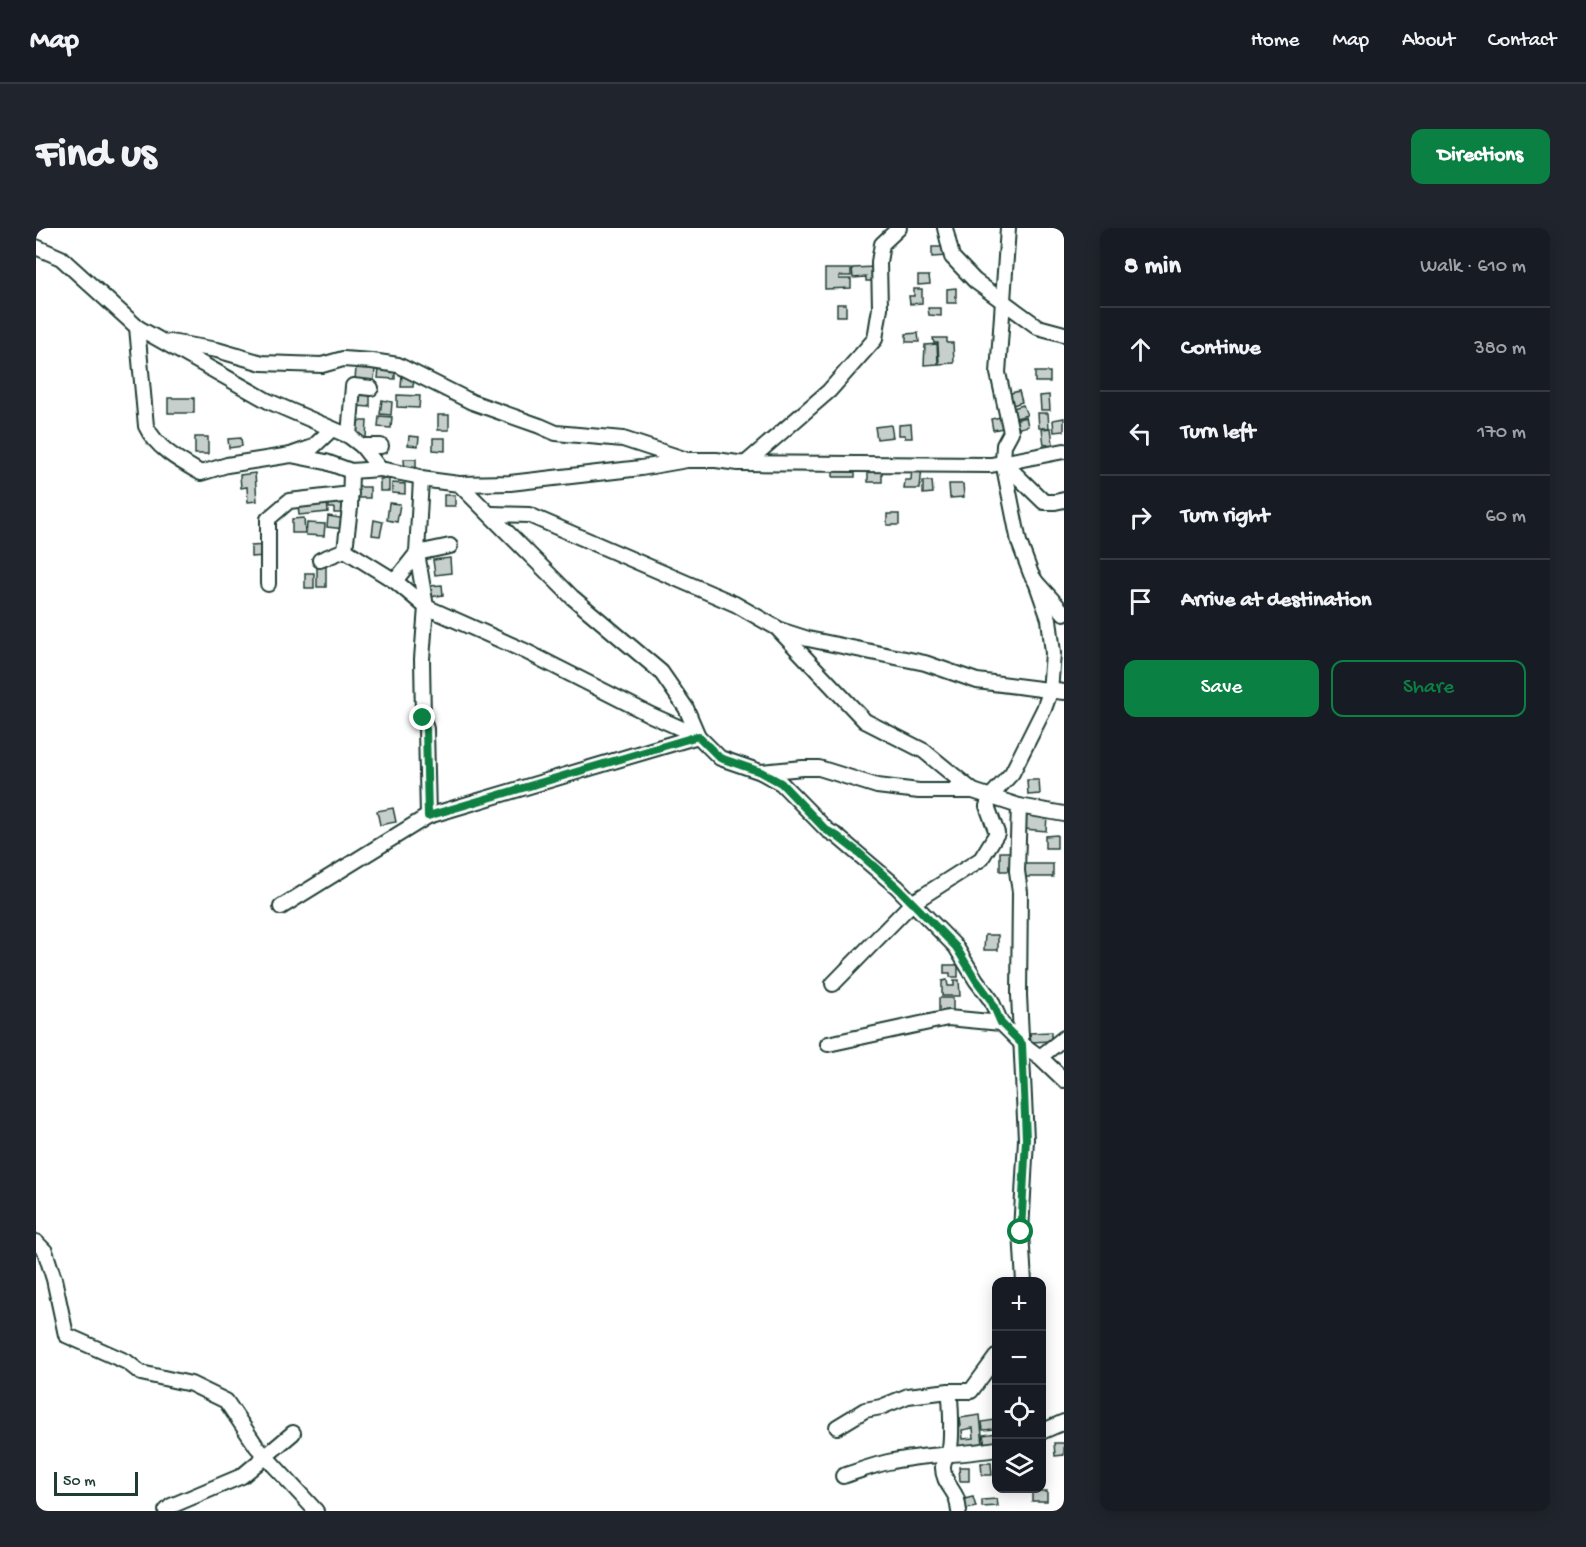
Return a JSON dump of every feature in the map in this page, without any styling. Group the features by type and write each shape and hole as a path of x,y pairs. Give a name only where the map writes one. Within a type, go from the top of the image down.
{"street":[{"path":"746,463 829,391 874,339 880,308 879,262 882,244 899,228"},
{"path":"945,228 952,257 975,281 1002,303 1038,327 1064,334"},
{"path":"833,984 912,903 981,859 997,833 987,806 991,796 1012,773 1044,709 1057,692 1049,619 1019,542 1003,462 1005,445 1011,432 998,373 1008,228"},
{"path":"36,247 61,258 137,327 268,401 349,436 363,446 380,469"},
{"path":"137,327 146,426 152,438 179,460 201,473 227,465 291,455 313,447 332,429"},
{"path":"159,340 217,350 262,363 322,365 343,359 372,360 398,365 472,402 556,434 623,439 687,460"},
{"path":"349,436 353,386 371,388"},
{"path":"363,446 381,446"},
{"path":"291,455 326,462 351,471 380,469 421,479 459,484 510,483 687,460 746,463 991,465 1064,451"},
{"path":"1003,462 1044,502 1064,500"},
{"path":"345,550 351,471"},
{"path":"421,479 417,553 426,607 422,659 428,816"},
{"path":"459,484 492,514 515,541 572,597 661,672 686,708 698,736"},
{"path":"268,584 268,519 289,501 351,494"},
{"path":"492,514 529,514 735,604 777,628 808,639 925,663 977,681 1057,692"},
{"path":"395,581 417,553 450,546"},
{"path":"320,560 345,550"},
{"path":"345,550 395,581 426,607 525,651 651,715 698,736 720,758 761,772 781,783 826,830 859,853 956,947 991,1000 1001,1023 1064,1080"},
{"path":"1036,582 1064,613"},
{"path":"777,628 865,721 924,751 973,791"},
{"path":"281,906 428,816 698,736"},
{"path":"761,772 819,768 877,786 899,789 973,791 1019,806 1064,814"},
{"path":"1019,806 1017,871 1020,892 1019,995 1026,1139 1021,1232 1024,1277"},
{"path":"828,1044 948,1018 1001,1023"},
{"path":"1040,1057 1064,1038"},
{"path":"36,1242 45,1251 54,1279 66,1335 127,1362 141,1373 191,1384 226,1401 257,1447 316,1511"},
{"path":"837,1427 865,1410 881,1407 908,1396 971,1391 992,1362"},
{"path":"949,1391 951,1445 944,1459 943,1469 949,1487 957,1498 959,1511"},
{"path":"1046,1430 1064,1422"},
{"path":"166,1511 171,1506 242,1476 293,1433"},
{"path":"843,1476 892,1461 992,1450"}],"building":[{"path":"932,247 946,247 947,256 932,257"},
{"path":"875,267 876,281 866,281 866,277 853,278 852,268"},
{"path":"825,269 851,269 851,276 839,276 839,279 851,279 851,288 825,289"},
{"path":"918,276 929,276 930,284 918,285"},
{"path":"956,288 956,303 947,303 947,289"},
{"path":"914,289 922,289 922,303 910,304 909,296 914,296"},
{"path":"837,304 846,304 846,316 837,316"},
{"path":"928,308 941,308 941,316 929,315"},
{"path":"918,333 919,342 906,342 906,334"},
{"path":"933,338 947,338 947,343 953,343 954,363 939,364 938,343 934,343"},
{"path":"937,344 938,364 924,365 925,345"},
{"path":"356,368 375,369 374,382 355,380"},
{"path":"379,369 395,371 395,379 378,378"},
{"path":"1035,372 1050,372 1050,382 1035,382"},
{"path":"402,375 414,376 413,387 401,387"},
{"path":"1019,391 1022,402 1010,406 1007,394"},
{"path":"357,393 370,393 370,407 356,406"},
{"path":"397,395 420,396 419,408 397,407"},
{"path":"1049,395 1050,410 1041,410 1040,396"},
{"path":"168,398 194,398 194,413 168,413"},
{"path":"382,400 392,402 391,415 380,414"},
{"path":"1023,405 1027,415 1013,419 1010,409"},
{"path":"1038,413 1048,413 1049,428 1039,428"},
{"path":"438,415 449,415 449,430 438,430"},
{"path":"379,416 392,417 391,428 378,427"},
{"path":"1001,417 1003,428 993,430 991,419"},
{"path":"1026,417 1028,426 1016,429 1014,420"},
{"path":"1064,418 1064,431 1054,432 1053,420"},
{"path":"356,421 367,421 366,438 355,437"},
{"path":"911,424 912,438 899,435 899,425"},
{"path":"891,425 893,437 877,439 875,427"},
{"path":"1051,428 1053,444 1044,445 1042,429"},
{"path":"409,436 419,437 418,446 408,445"},
{"path":"195,437 208,437 208,454 195,454"},
{"path":"241,438 242,446 229,448 228,439"},
{"path":"433,438 445,438 445,451 433,450"},
{"path":"404,459 416,459 416,471 405,471"},
{"path":"912,466 922,466 920,489 904,489 905,480 911,480"},
{"path":"833,467 855,467 855,477 833,477"},
{"path":"868,467 882,467 882,482 868,482"},
{"path":"255,473 257,501 248,502 247,487 241,488 240,475"},
{"path":"380,479 389,479 389,491 380,491"},
{"path":"923,481 932,481 933,493 923,494"},
{"path":"392,483 405,484 405,494 392,493"},
{"path":"949,484 963,484 964,497 950,498"},
{"path":"354,487 370,487 370,498 354,498"},
{"path":"444,495 455,495 455,506 444,506"},
{"path":"329,500 349,500 349,513 334,513 334,508 329,508"},
{"path":"327,501 328,512 299,515 298,504"},
{"path":"389,503 400,504 397,522 387,520"},
{"path":"887,514 899,514 899,525 887,525"},
{"path":"328,516 346,519 345,529 327,527"},
{"path":"304,518 305,533 292,533 292,519"},
{"path":"374,520 383,522 380,536 372,535"},
{"path":"307,523 325,524 324,536 306,535"},
{"path":"266,545 266,556 251,557 251,546"},
{"path":"450,558 451,573 435,575 433,560"},
{"path":"317,566 326,566 326,587 317,587"},
{"path":"305,573 314,573 314,588 305,588"},
{"path":"442,585 443,595 430,597 429,586"},
{"path":"1027,780 1039,780 1040,794 1028,795"},
{"path":"393,808 396,822 380,825 377,811"},
{"path":"1023,811 1047,815 1046,831 1025,829 1025,825 1022,826"},
{"path":"1057,835 1057,848 1045,848 1045,836"},
{"path":"1000,852 1010,852 1010,859 1014,859 1014,871 1000,871"},
{"path":"1021,864 1053,864 1053,877 1021,877"},
{"path":"985,935 998,935 998,950 984,950"},
{"path":"944,965 958,965 958,977 950,977 950,973 944,973"},
{"path":"947,980 948,986 954,986 954,980 959,980 960,996 942,996 942,981"},
{"path":"939,998 953,998 953,1012 939,1012"},
{"path":"1051,1032 1051,1041 1031,1042 1030,1033"},
{"path":"980,1415 983,1445 957,1448 955,1427 961,1426 960,1418","holes":["973,1428 974,1438 963,1439 962,1430"]},
{"path":"992,1420 992,1429 983,1430 982,1422"},
{"path":"992,1434 992,1444 985,1445 983,1435"},
{"path":"1054,1443 1064,1443 1064,1455 1055,1456"},
{"path":"981,1463 991,1463 992,1475 982,1475"},
{"path":"959,1467 969,1467 969,1481 960,1481"},
{"path":"1047,1491 1047,1501 1032,1501 1032,1493 1046,1493"},
{"path":"973,1497 976,1507 962,1510 960,1500"},
{"path":"997,1499 998,1506 982,1507 982,1500"}],"route":[{"path":"423,718 426,729 428,816 698,736 720,758 761,772 781,783 826,830 859,853 897,887 956,947 991,1000 1001,1023 1022,1044 1026,1139 1021,1232"}]}
